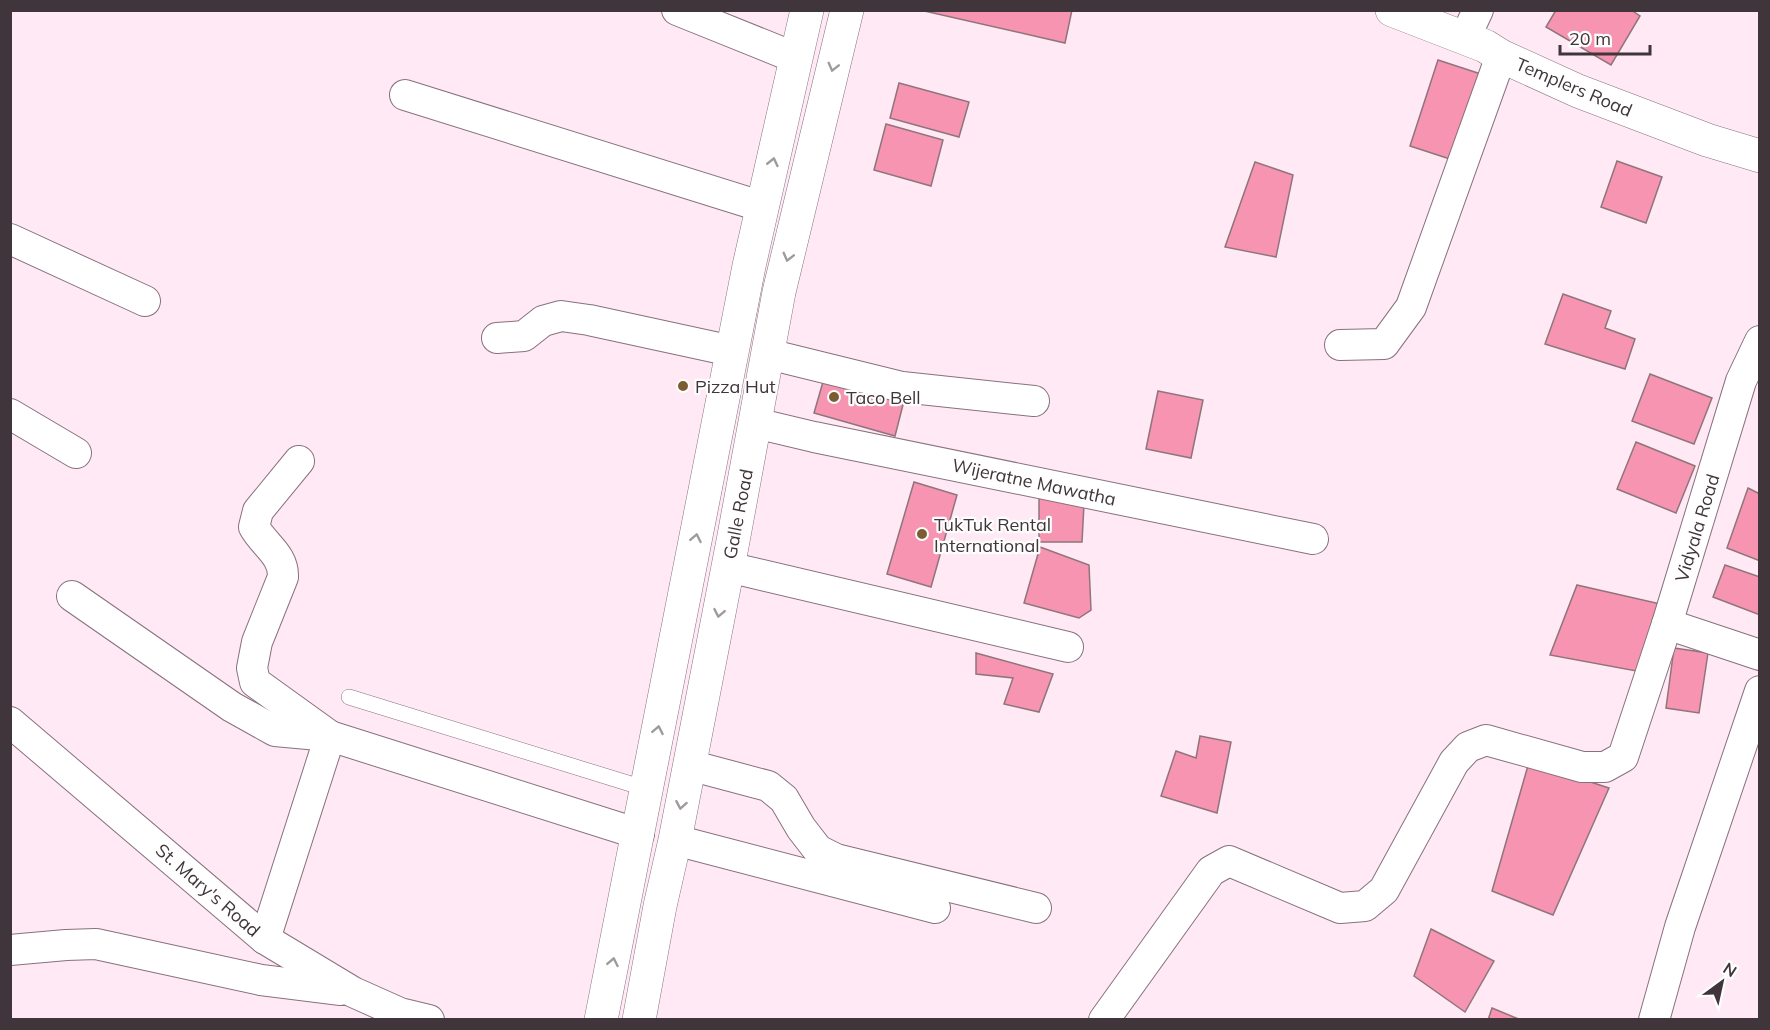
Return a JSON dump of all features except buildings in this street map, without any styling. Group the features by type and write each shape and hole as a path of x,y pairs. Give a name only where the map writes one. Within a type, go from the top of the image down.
{"main road":[{"name":"Galle Road","path":"602,1020 732,351 807,10"},
{"name":"Galle Road","path":"639,1020 728,567 779,292 847,10"},
{"name":"Templers Road","path":"1392,10 1471,24 1485,46 1501,56 1589,95 1707,140 1760,156"}],"street":[{"path":"677,10 796,58"},
{"path":"1340,345 1384,344 1410,307 1501,56"},
{"path":"405,94 763,207"},
{"path":"10,239 145,302"},
{"path":"497,338 524,336 543,321 561,316 732,351"},
{"name":"Vidyala Road","path":"1104,1020 1211,871 1229,861 1340,908 1365,906 1384,890 1454,762 1468,747 1486,740 1582,767 1605,767 1623,757 1667,624 1741,381 1760,340"},
{"path":"768,354 902,387 1035,401"},
{"path":"10,414 76,453"},
{"name":"Wijeratne Mawatha","path":"755,423 1313,539"},
{"path":"299,461 258,512 254,527 258,536 281,560 284,569 283,578 257,642 252,668 255,682 330,736"},
{"path":"728,567 1068,647"},
{"path":"72,596 232,707 275,731 330,736 639,834"},
{"path":"1667,624 1760,655"},
{"path":"1654,1020 1680,927 1760,691"},
{"name":"St. Mary's Road","path":"10,722 265,939 353,992 400,1012 429,1020"},
{"path":"265,939 330,736"},
{"path":"688,765 768,786 784,798 801,828 818,850 836,859 1036,908"},
{"path":"675,840 935,909"},
{"path":"10,950 96,944 261,980 353,992"}],"lane":[{"path":"349,697 647,789"}],"place":[{"name":"Pizza Hut","path":"683,386"},
{"name":"Taco Bell","path":"834,397"},
{"name":"TukTuk Rental International","path":"922,534"}]}
